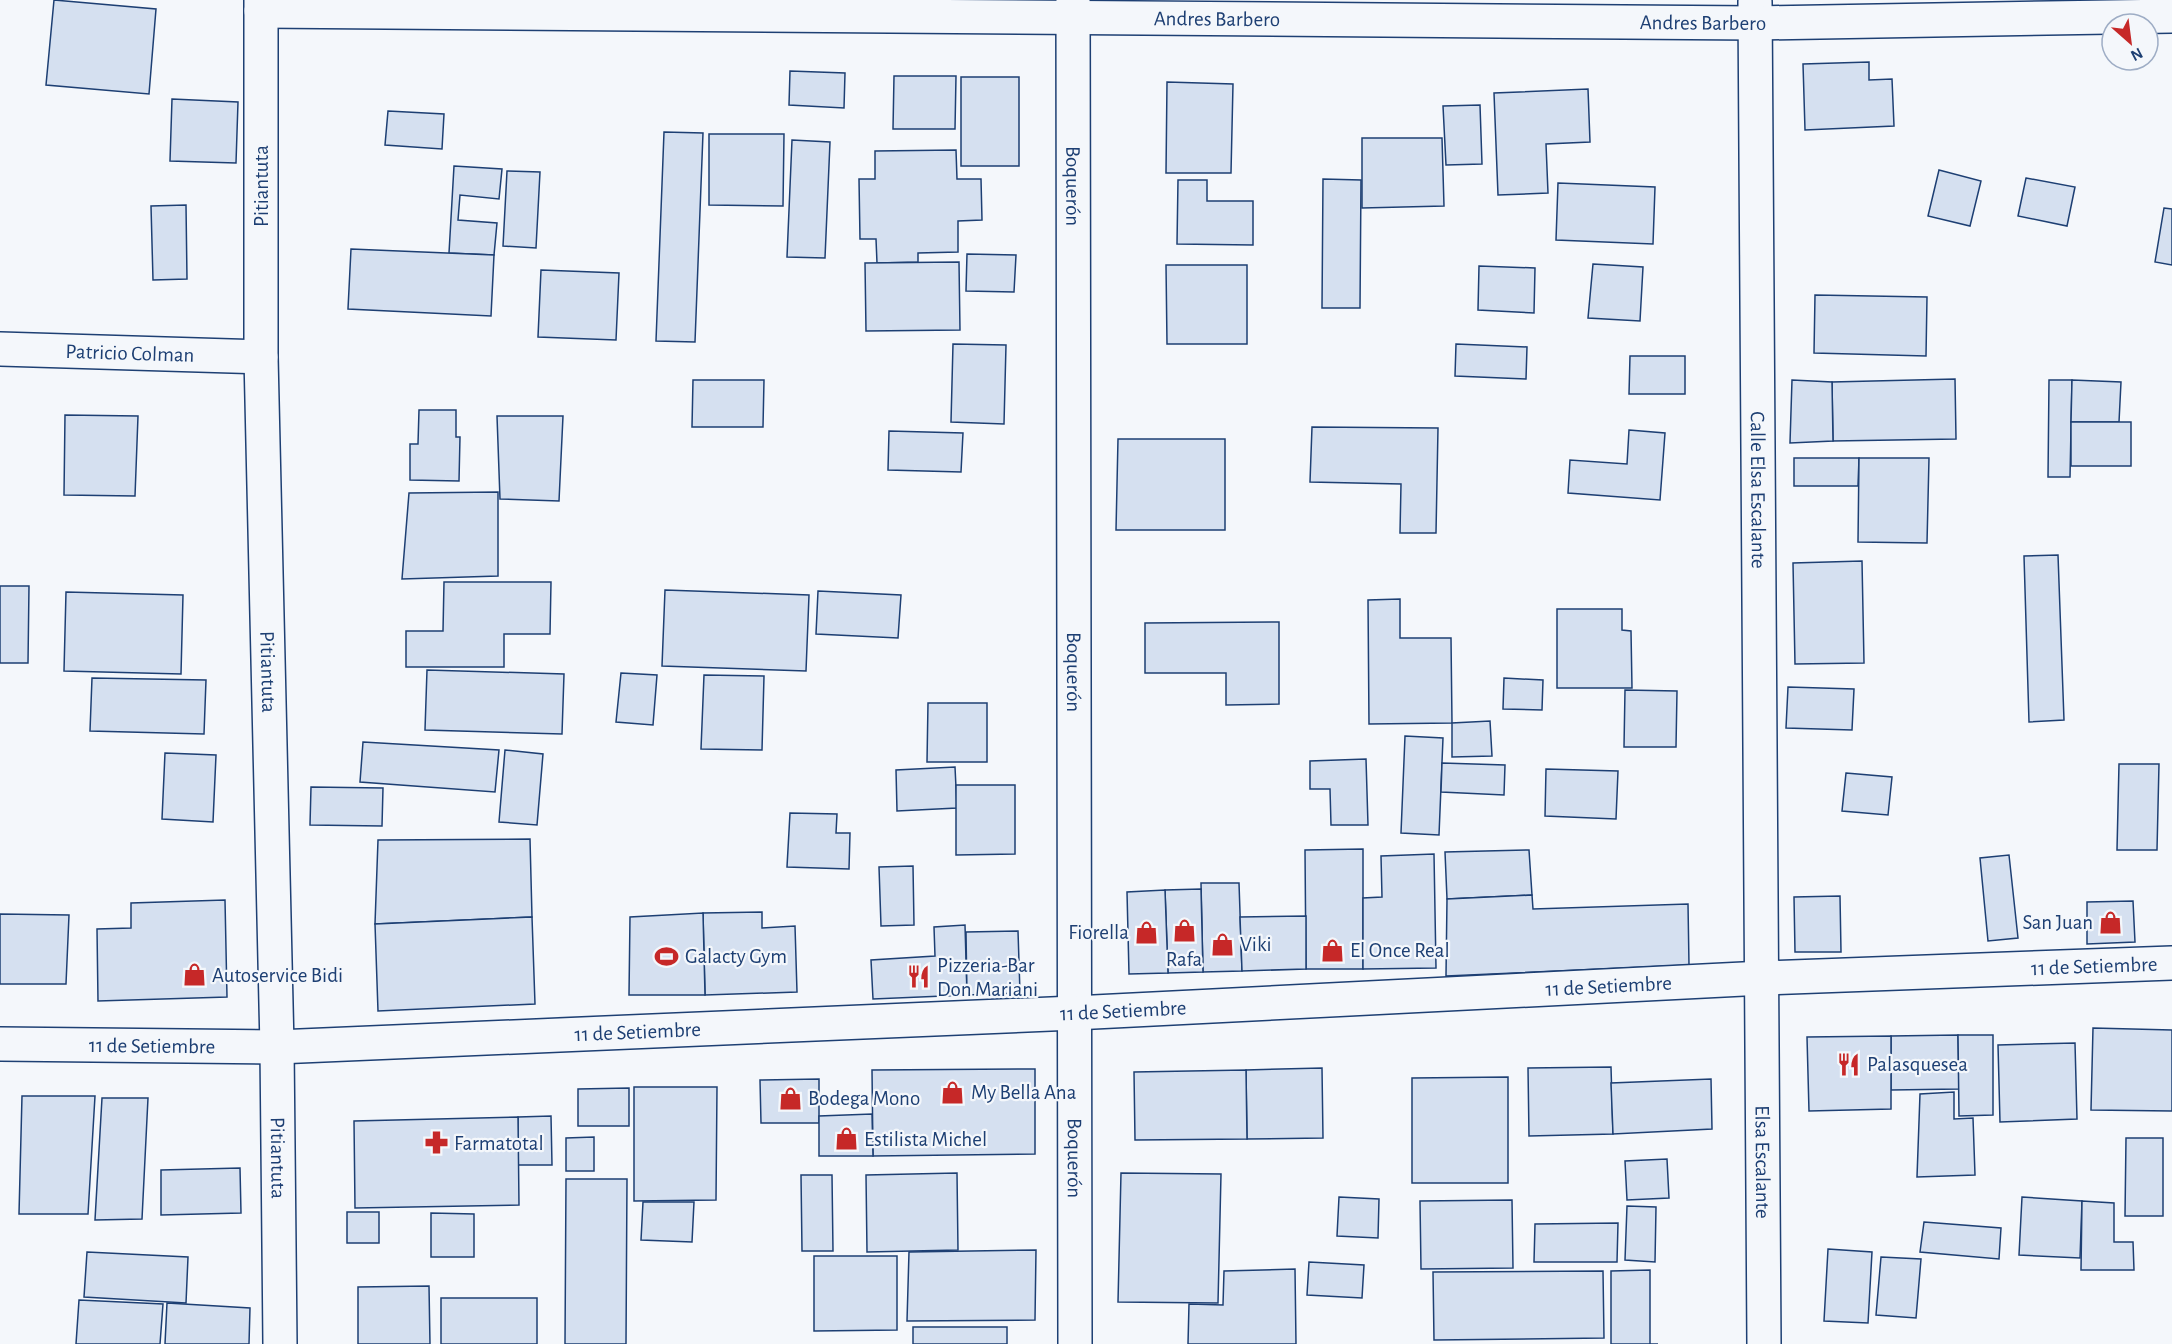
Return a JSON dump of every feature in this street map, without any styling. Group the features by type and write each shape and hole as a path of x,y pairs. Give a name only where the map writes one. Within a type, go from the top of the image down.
{"street":[{"name":"Andres Barbero","path":"261,6 1756,11 2172,16"},
{"name":"Pitiantuta","path":"261,6 261,357 278,1047 280,1344"},
{"name":"Boquerón","path":"1073,9 1075,1344"},
{"name":"Calle Elsa Escalante","path":"1756,11 1763,978"},
{"name":"Patricio Colman","path":"0,349 261,357"},
{"name":"11 de Setiembre","path":"0,1044 278,1047 1074,1013 1763,978 2172,963"},
{"name":"Elsa Escalante","path":"1763,978 1764,1344"}],"building":[{"path":"54,0 156,9 149,94 46,85"},
{"path":"1869,62 1869,80 1892,79 1894,126 1805,130 1803,64"},
{"path":"790,71 845,73 844,108 789,105"},
{"path":"894,76 956,76 955,129 893,129"},
{"path":"961,77 1019,77 1019,166 961,166"},
{"path":"1167,82 1233,84 1231,173 1166,173"},
{"path":"1588,89 1590,142 1546,144 1548,193 1498,195 1494,93"},
{"path":"172,99 238,102 236,163 170,161"},
{"path":"1480,105 1482,164 1446,165 1443,106"},
{"path":"388,111 444,114 442,149 385,145"},
{"path":"664,132 703,133 695,342 656,341"},
{"path":"709,134 784,134 783,206 709,205"},
{"path":"1362,138 1442,138 1444,206 1362,208"},
{"path":"792,140 830,142 825,258 787,257"},
{"path":"956,150 957,179 981,179 982,220 958,221 958,252 918,253 918,262 877,263 876,239 860,239 859,179 875,179 875,151"},
{"path":"454,166 502,169 499,199 460,195 458,220 497,223 494,255 449,253"},
{"path":"1939,170 1981,181 1970,226 1928,216"},
{"path":"507,171 540,172 536,248 503,246"},
{"path":"2026,178 2075,187 2067,226 2018,216"},
{"path":"1323,179 1361,180 1360,308 1322,308"},
{"path":"1178,180 1207,180 1207,201 1253,201 1253,245 1177,244"},
{"path":"1558,183 1655,187 1653,244 1556,240"},
{"path":"186,205 187,279 153,280 151,206"},
{"path":"2164,208 2172,209 2172,265 2155,262"},
{"path":"351,249 494,255 491,316 348,309"},
{"path":"967,254 1016,255 1014,292 966,291"},
{"path":"959,262 960,330 866,331 865,263"},
{"path":"1593,264 1643,267 1640,321 1588,318"},
{"path":"1166,265 1247,265 1247,344 1167,344"},
{"path":"1479,266 1535,268 1534,313 1478,310"},
{"path":"541,270 619,273 616,340 538,337"},
{"path":"1815,295 1927,297 1926,356 1814,353"},
{"path":"953,344 1006,345 1004,424 951,422"},
{"path":"1456,344 1527,347 1526,379 1455,376"},
{"path":"1630,356 1685,356 1685,394 1629,394"},
{"path":"1955,379 1956,439 1833,441 1832,382"},
{"path":"693,380 764,380 763,427 692,427"},
{"path":"1792,380 1832,382 1833,441 1790,443"},
{"path":"2049,380 2072,380 2070,477 2048,477"},
{"path":"2072,380 2121,382 2119,422 2071,422"},
{"path":"419,410 456,410 456,437 460,437 459,481 410,480 410,444 418,444"},
{"path":"65,415 138,416 135,496 64,495"},
{"path":"497,416 563,416 559,501 500,499"},
{"path":"2071,422 2131,422 2131,466 2071,466"},
{"path":"1312,427 1438,428 1436,533 1400,533 1401,484 1310,482"},
{"path":"1629,430 1665,433 1660,500 1568,493 1570,460 1627,464"},
{"path":"889,431 963,433 961,472 888,470"},
{"path":"1118,439 1225,439 1225,530 1116,530"},
{"path":"1794,458 1859,458 1858,486 1794,486"},
{"path":"1859,458 1929,458 1927,543 1858,542"},
{"path":"498,492 498,576 402,579 409,493"},
{"path":"2058,555 2064,720 2029,722 2024,556"},
{"path":"1862,561 1864,663 1795,664 1793,563"},
{"path":"444,582 551,582 550,634 504,634 504,667 406,667 406,631 443,631"},
{"path":"0,586 29,586 28,663 0,663"},
{"path":"665,590 809,595 806,671 662,666"},
{"path":"818,591 901,595 898,638 816,634"},
{"path":"66,592 183,595 181,674 64,671"},
{"path":"1400,599 1400,638 1451,638 1452,723 1369,724 1368,600"},
{"path":"1557,609 1622,609 1622,630 1631,631 1632,688 1557,688"},
{"path":"1279,622 1279,704 1226,705 1226,673 1145,673 1145,623"},
{"path":"427,670 564,674 562,734 425,730"},
{"path":"621,673 657,675 653,725 616,722"},
{"path":"704,675 764,676 762,750 701,749"},
{"path":"92,678 206,680 204,734 90,731"},
{"path":"1504,678 1543,680 1542,710 1503,709"},
{"path":"1788,687 1854,689 1852,730 1786,728"},
{"path":"1625,690 1677,691 1676,747 1624,747"},
{"path":"928,703 987,703 987,762 927,762"},
{"path":"1490,721 1492,756 1452,757 1452,723"},
{"path":"1405,736 1443,738 1439,835 1401,833"},
{"path":"363,742 499,750 495,792 360,782"},
{"path":"505,750 543,754 537,825 499,822"},
{"path":"165,753 216,755 213,822 162,819"},
{"path":"1366,759 1368,825 1331,825 1330,789 1310,789 1310,761"},
{"path":"1442,763 1505,765 1504,795 1441,792"},
{"path":"2119,764 2159,764 2157,850 2117,850"},
{"path":"955,767 957,808 897,811 896,770"},
{"path":"1546,769 1618,771 1616,819 1545,816"},
{"path":"1846,773 1892,777 1888,815 1842,811"},
{"path":"956,785 1015,785 1015,854 956,855"},
{"path":"311,787 383,788 382,826 310,825"},
{"path":"790,813 837,814 836,833 850,833 849,869 787,867"},
{"path":"530,839 532,917 375,924 378,840"},
{"path":"1363,849 1363,969 1306,969 1305,850"},
{"path":"1529,850 1532,895 1447,899 1445,852"},
{"path":"1434,854 1436,968 1363,969 1363,898 1382,897 1381,856"},
{"path":"2009,855 2018,938 1988,941 1980,858"},
{"path":"913,866 914,925 881,926 879,867"},
{"name":"Viki","path":"1201,883 1239,883 1242,971 1203,972"},
{"name":"Rafa","path":"1201,889 1203,972 1168,973 1165,890"},
{"name":"Fiorella","path":"1165,890 1168,973 1129,974 1127,892"},
{"path":"1532,895 1533,909 1688,904 1689,965 1446,976 1447,899"},
{"path":"1840,896 1841,952 1795,952 1794,897"},
{"path":"225,900 227,997 98,1001 97,929 131,928 131,903"},
{"name":"San Juan","path":"2133,901 2135,942 2087,944 2087,902"},
{"path":"762,912 762,928 795,926 797,992 705,995 703,913"},
{"name":"Galacty Gym","path":"703,913 705,995 629,995 630,917"},
{"path":"0,914 69,915 66,984 0,984"},
{"path":"1306,916 1306,969 1242,971 1240,917"},
{"path":"532,917 535,1004 378,1011 375,924"},
{"name":"Pizzeria-Bar Don Mariani","path":"965,925 967,995 873,999 871,960 935,956 934,927"},
{"path":"1018,931 1020,993 967,995 966,932"},
{"path":"2093,1028 2172,1030 2172,1111 2091,1110"},
{"path":"1958,1035 1959,1089 1891,1090 1891,1036"},
{"path":"1958,1035 1993,1035 1993,1115 1959,1116"},
{"name":"Palasquesea","path":"1891,1036 1891,1109 1809,1111 1807,1037"},
{"path":"2075,1043 2077,1119 2000,1122 1998,1045"},
{"path":"1611,1067 1613,1134 1529,1136 1528,1068"},
{"path":"1322,1068 1323,1138 1247,1139 1246,1070"},
{"name":"My Bella Ana","path":"1035,1069 1035,1154 873,1156 872,1070"},
{"path":"1246,1070 1247,1139 1135,1140 1134,1072"},
{"path":"1508,1077 1508,1183 1412,1183 1412,1078"},
{"name":"Bodega Mono","path":"819,1079 819,1123 761,1123 760,1080"},
{"path":"1711,1079 1712,1129 1613,1134 1611,1083"},
{"path":"634,1087 717,1087 716,1200 634,1201"},
{"path":"629,1088 629,1126 578,1126 578,1089"},
{"path":"1954,1092 1954,1119 1973,1118 1975,1175 1917,1177 1920,1094"},
{"path":"22,1096 95,1096 88,1214 19,1214"},
{"path":"102,1098 148,1098 142,1219 95,1220"},
{"name":"Estilista Michel","path":"872,1114 873,1156 819,1156 819,1116"},
{"path":"551,1116 552,1165 518,1165 518,1117"},
{"name":"Farmatotal","path":"518,1117 519,1205 355,1208 354,1121"},
{"path":"594,1137 594,1171 566,1171 566,1138"},
{"path":"2126,1138 2163,1138 2163,1216 2125,1216"},
{"path":"1667,1159 1669,1198 1627,1200 1625,1161"},
{"path":"240,1168 241,1213 161,1215 161,1170"},
{"path":"957,1173 958,1250 867,1252 866,1175"},
{"path":"1121,1173 1221,1174 1218,1303 1118,1302"},
{"path":"801,1175 832,1175 833,1251 802,1251"},
{"path":"566,1179 627,1179 626,1344 565,1344"},
{"path":"1339,1197 1379,1199 1378,1238 1337,1236"},
{"path":"2022,1197 2082,1201 2080,1258 2019,1255"},
{"path":"1512,1200 1513,1268 1421,1269 1420,1201"},
{"path":"2082,1201 2114,1203 2114,1242 2133,1242 2134,1270 2081,1270"},
{"path":"643,1202 694,1202 692,1242 641,1240"},
{"path":"1627,1206 1656,1207 1655,1262 1625,1260"},
{"path":"347,1212 379,1212 379,1243 347,1243"},
{"path":"431,1213 474,1214 474,1257 431,1257"},
{"path":"1924,1222 2001,1228 1999,1259 1920,1252"},
{"path":"1618,1223 1617,1262 1534,1262 1535,1224"},
{"path":"1828,1249 1872,1252 1868,1323 1824,1321"},
{"path":"1036,1250 1035,1320 907,1321 909,1252"},
{"path":"87,1252 188,1257 186,1303 84,1297"},
{"path":"814,1256 897,1256 897,1330 814,1331"},
{"path":"1881,1257 1921,1259 1916,1318 1876,1315"},
{"path":"1309,1262 1364,1265 1362,1298 1307,1295"},
{"path":"1295,1269 1296,1344 1188,1344 1189,1304 1223,1305 1224,1271"},
{"path":"1650,1270 1650,1344 1611,1344 1611,1271"},
{"path":"1603,1271 1604,1338 1434,1340 1433,1272"},
{"path":"429,1286 430,1344 358,1344 358,1287"},
{"path":"441,1298 537,1298 537,1344 441,1344"},
{"path":"79,1300 163,1304 160,1344 76,1344"},
{"path":"167,1303 250,1308 249,1344 165,1344"},
{"path":"913,1327 1007,1327 1007,1344 913,1344"}],"place":[{"name":"San Juan","path":"2111,922"},
{"name":"Rafa","path":"1184,931"},
{"name":"Fiorella","path":"1147,932"},
{"name":"Viki","path":"1222,944"},
{"name":"El Once Real","path":"1332,950"},
{"name":"Galacty Gym","path":"667,956"},
{"name":"Autoservice Bidi","path":"194,975"},
{"name":"Pizzeria-Bar Don Mariani","path":"919,977"},
{"name":"Palasquesea","path":"1849,1064"},
{"name":"My Bella Ana","path":"953,1092"},
{"name":"Bodega Mono","path":"790,1098"},
{"name":"Estilista Michel","path":"846,1139"},
{"name":"Farmatotal","path":"436,1143"}]}
